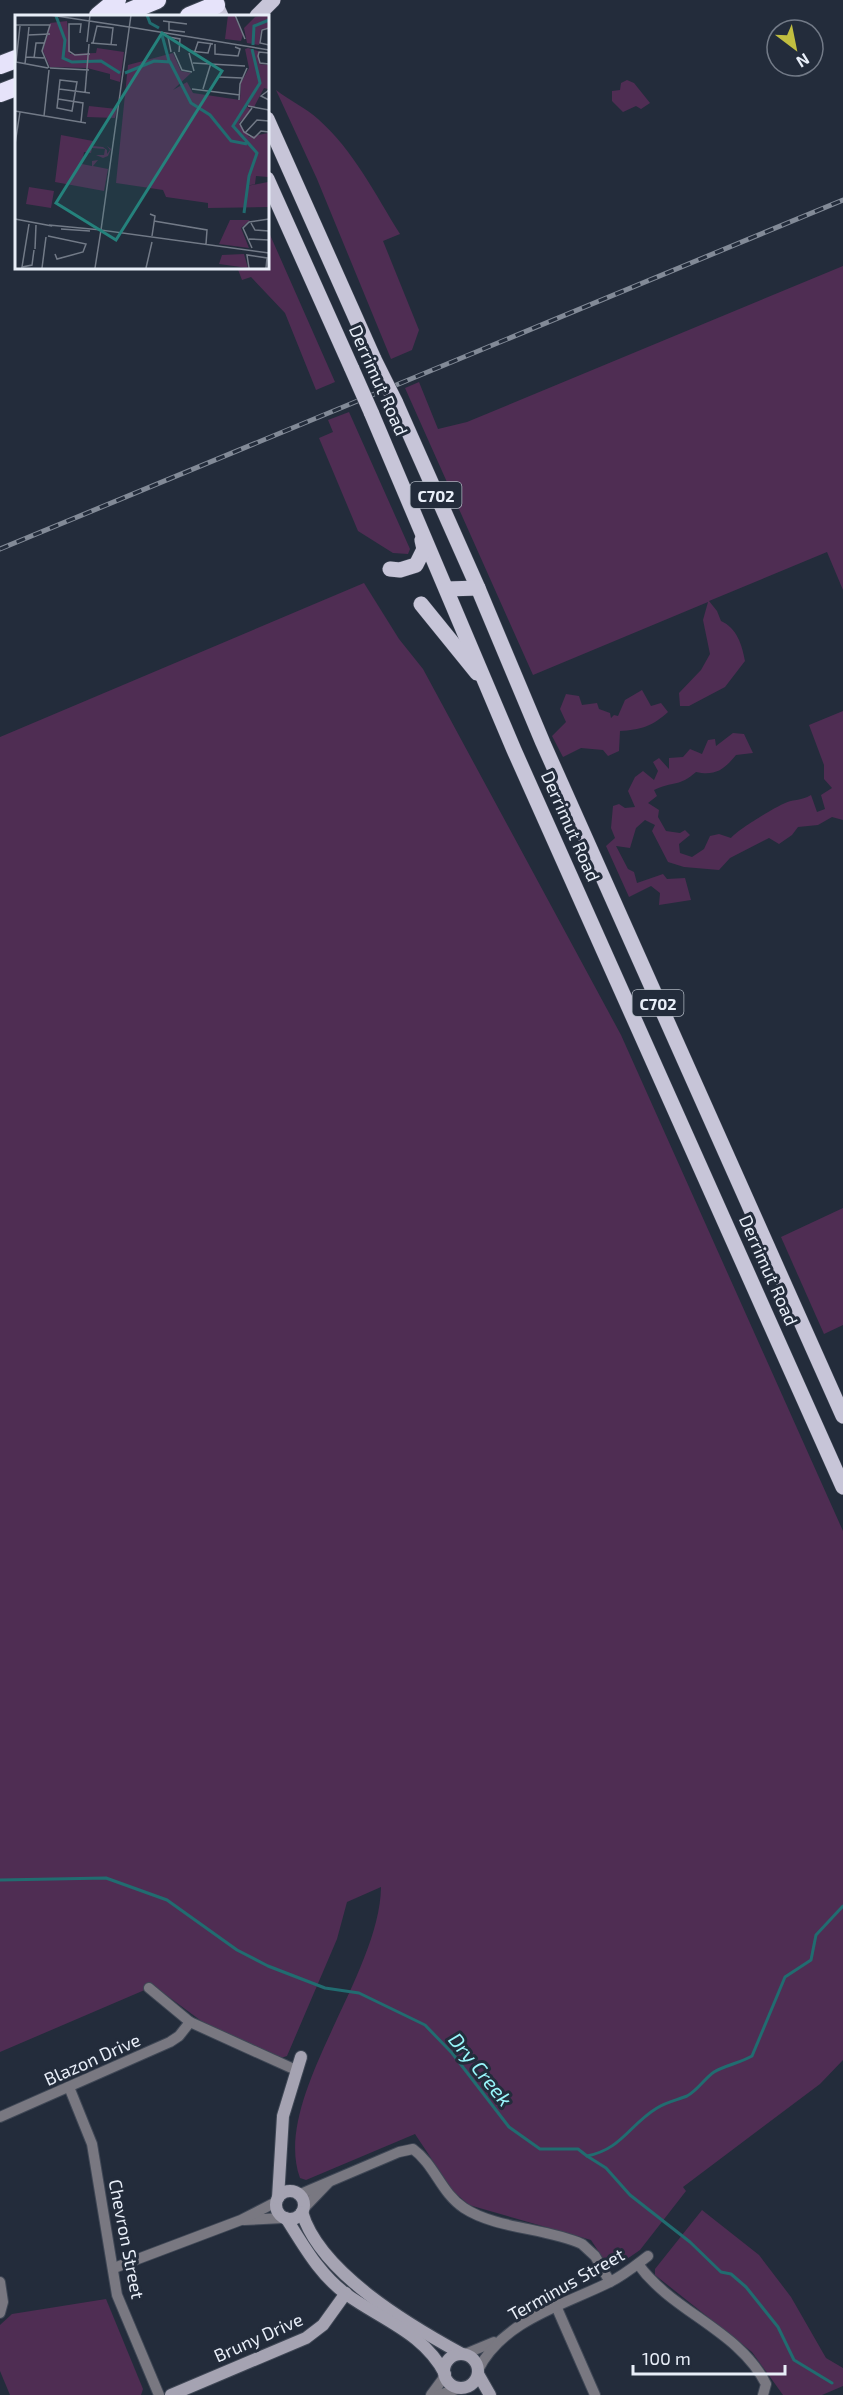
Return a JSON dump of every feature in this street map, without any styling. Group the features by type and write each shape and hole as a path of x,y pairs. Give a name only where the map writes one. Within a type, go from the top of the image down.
{"highway":[{"path":"100,15 117,0"},
{"path":"120,15 157,0"},
{"path":"190,12 220,5"},
{"path":"0,65 15,59"},
{"path":"0,93 15,87"}],"main road":[{"path":"258,15 273,0"},
{"name":"Derrimut Road","path":"268,121 395,401 478,588 543,743 843,1416"},
{"name":"Derrimut Road","path":"268,181 371,412 487,684 843,1487"},
{"path":"390,569 400,570 420,561 424,549 420,530"},
{"path":"450,597 478,588"},
{"path":"421,604 487,684"}],"street":[{"path":"149,1988 190,2022 296,2070"},
{"name":"Blazon Drive","path":"0,2117 170,2042 179,2036 190,2022"},
{"path":"301,2057 283,2116 277,2211 309,2255 346,2293 427,2347 451,2384 466,2390"},
{"name":"Chevron Street","path":"69,2087 92,2144 117,2295 159,2395"},
{"path":"114,2268 241,2220 288,2192 297,2194 399,2152 413,2149 423,2157 450,2197 466,2210 582,2244 595,2256 610,2282"},
{"path":"281,2159 297,2194 303,2201 302,2210 319,2248 339,2271 368,2293 474,2360 490,2395"},
{"path":"241,2220 295,2218 328,2183"},
{"name":"Terminus Street","path":"463,2354 500,2340 556,2306 610,2282 648,2256"},
{"path":"638,2264 651,2280 749,2357 766,2384 763,2395"},
{"path":"0,2282 3,2302 0,2313"},
{"name":"Bruny Drive","path":"171,2395 306,2338 323,2325 346,2293"},
{"path":"556,2306 595,2395"},
{"name":"Terminus Street","path":"478,2372 487,2354 500,2340"},
{"path":"431,2395 445,2375 448,2360 463,2354"},
{"path":"440,2395 466,2390 474,2382 478,2372"}],"shaded area":[{"path":"627,80 634,83 650,103 641,109 636,106 623,112 612,101 612,91 620,90 621,83"},
{"path":"276,90 313,115 331,131 353,159 400,234 383,241 419,330 412,350 391,359 317,179"},
{"path":"268,230 335,382 316,390 285,313 251,277 242,280 237,268 268,268"},
{"path":"843,266 843,590 827,552 709,601 721,621 735,633 745,661 725,687 689,706 680,706 679,693 701,670 710,654 703,620 708,602 533,675 405,388 419,382 438,429 467,422"},
{"path":"349,412 410,549 408,554 393,553 358,531 319,438 333,432 328,420"},
{"path":"364,583 399,639 423,669 621,1035 843,1531 843,2060 820,2084 683,2187 686,2191 640,2250 614,2268 608,2266 591,2240 469,2205 453,2191 415,2134 306,2180 300,2178 295,2146 300,2111 313,2074 364,1959 376,1922 381,1887 347,1902 337,1939 287,2056 281,2058 204,2023 154,1986 0,2052 0,737"},
{"path":"642,690 651,706 661,703 668,712 646,726 620,731 619,751 608,756 603,750 581,748 563,757 552,736 566,722 560,709 566,694 579,696 582,705 597,703 599,709 610,713 611,718 614,715 618,716 625,700"},
{"path":"843,711 843,820 832,817 818,825 798,827 792,835 779,844 769,838 730,858 719,870 684,867 668,862 652,831 655,825 645,820 636,828 630,848 616,846 628,869 634,872 637,883 663,874 667,879 685,878 691,900 659,905 660,893 651,886 629,897 606,846 615,838 611,828 613,806 619,804 625,808 635,807 628,791 635,777 643,771 654,780 658,771 653,762 659,758 669,769 669,758 683,757 690,749 702,754 708,740 715,739 716,746 733,733 744,734 753,753 736,755 719,771 696,772 680,782 654,790 657,796 648,803 659,810 658,817 666,831 680,833 685,830 690,835 679,844 680,853 692,857 704,849 710,836 719,834 731,838 755,820 786,802 811,795 817,812 825,809 821,795 832,788 824,779 824,765 809,725"},
{"path":"843,1208 843,1325 824,1334 781,1237"},
{"path":"702,2210 759,2255 791,2297 826,2358 843,2368 843,2386 822,2395 783,2395 752,2352 655,2275 655,2269"},
{"path":"106,2299 143,2389 141,2395 10,2395 0,2371 0,2325 12,2314"}],"waterway":[{"name":"Dry Creek","path":"0,1880 106,1878 167,1900 237,1950 268,1966 325,1988 359,1993 425,2025 452,2053 509,2127 540,2149 578,2149 587,2156 609,2148 657,2108 691,2094 714,2072 752,2056 785,1977 811,1960 816,1935 843,1906"},
{"path":"587,2156 606,2168 630,2195 690,2242 721,2272 731,2274 746,2287 778,2327 794,2360 832,2383"}],"railway":[{"path":"0,549 843,200"}]}
